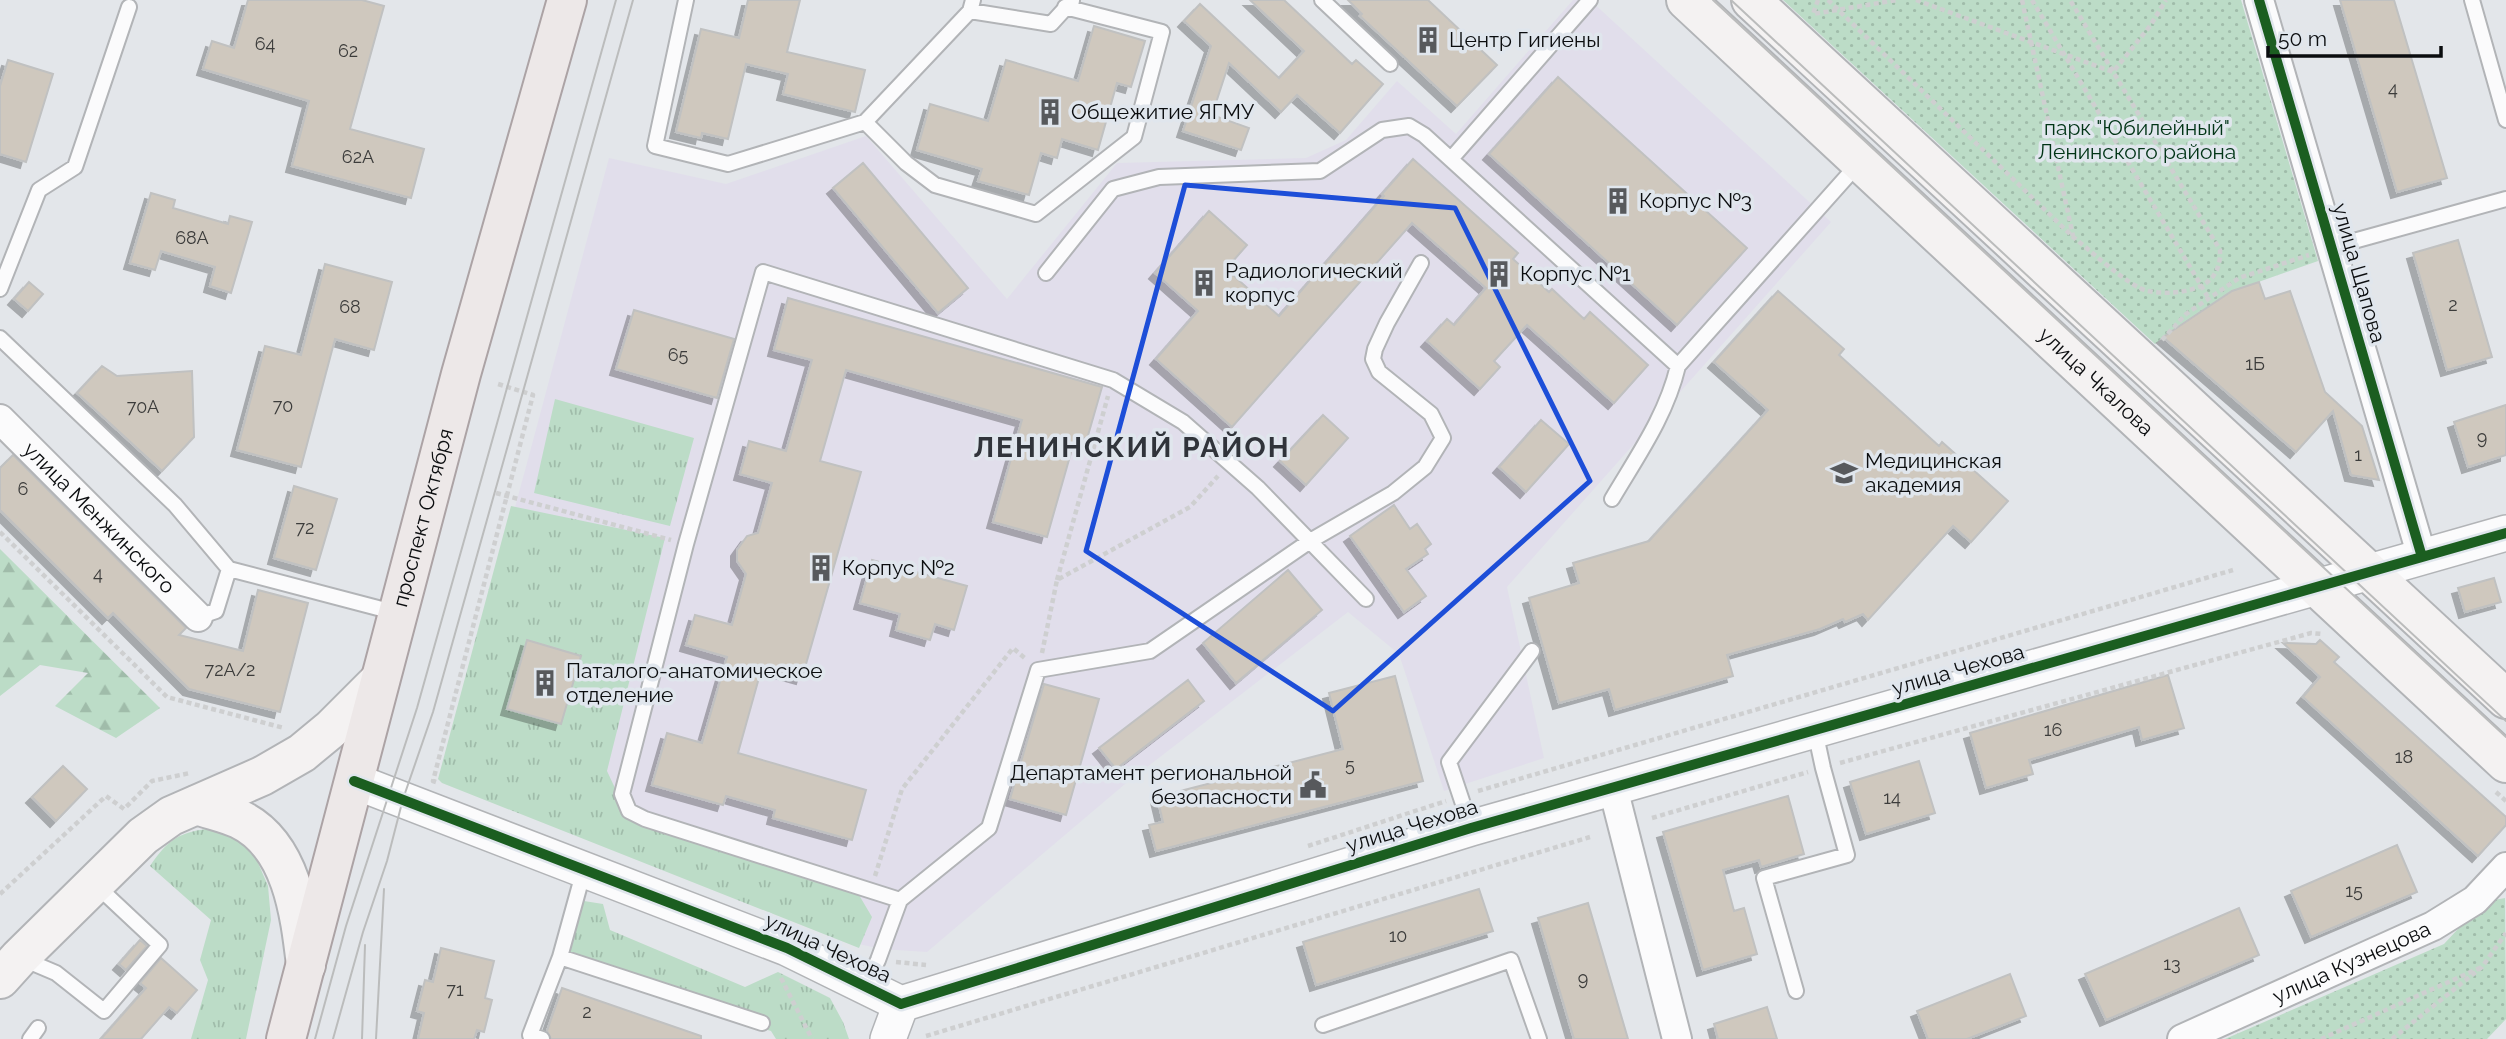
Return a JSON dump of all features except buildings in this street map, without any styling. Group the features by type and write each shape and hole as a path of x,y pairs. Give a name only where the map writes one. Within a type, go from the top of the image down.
{"main road":[{"name":"проспект Октября","path":"286,1039 461,374 567,0"},
{"name":"улица Чкалова","path":"1686,0 2317,587 2501,777"},
{"path":"1751,0 2506,699"},
{"path":"6,970 143,836 171,816 262,776 302,753 331,729 380,680"},
{"path":"197,805 238,819 255,829 272,848 286,873 300,914 306,965"}],"street":[{"name":"улица Щапова","path":"2259,0 2324,250 2422,557"},
{"name":"улица Менжинского","path":"0,419 198,617"},
{"name":"улица Чехова","path":"354,781 787,947 872,973 901,1004 1466,812 1613,788 2506,533"},
{"path":"1613,788 1677,1039"},
{"name":"улица Кузнецова","path":"2182,1039 2433,926 2475,900 2504,873"},
{"path":"888,1039 901,1004"}],"lane":[{"path":"686,0 655,146 728,164 865,122 971,6 1051,24 1069,4 1162,32 1134,137 1036,214 935,185 906,163 865,122"},
{"path":"1322,0 1390,64"},
{"path":"1451,159 1590,0"},
{"path":"2472,0 2504,102 2506,120"},
{"path":"0,289 39,190 75,167 129,6"},
{"path":"1046,273 1112,189 1159,177 1320,171 1382,130 1409,126 1424,135 1451,159 1678,366"},
{"path":"1612,499 1658,421 1671,393 1678,366 1860,162"},
{"path":"2324,250 2506,199"},
{"path":"872,973 900,900 989,828 1038,670 1150,651 1310,541 1393,493 1425,467 1443,438 1430,414 1379,372 1373,359 1387,323 1421,263"},
{"path":"900,900 645,819 629,811 622,794 686,544 763,272 1113,380 1183,422 1230,463 1366,599"},
{"path":"0,338 175,505 229,569 397,613"},
{"path":"198,617 216,611 229,569"},
{"path":"1466,812 1449,762 1532,651"},
{"path":"1796,991 1764,878 1847,855 1815,731"},
{"path":"541,1039 530,1035 560,957 584,870"},
{"path":"6,970 56,973 104,1011 160,945 94,883"},
{"path":"560,957 762,1023"},
{"path":"1323,1025 1511,960 1539,1039"}],"path":[{"path":"1818,0 1813,14 1897,0"},
{"path":"1828,0 2073,237 2117,272 2146,290 2178,293 2201,286 2211,280 2220,265 2220,250 2070,0"},
{"path":"1916,0 2113,72"},
{"path":"2022,0 2073,237"},
{"path":"2032,0 2208,299"},
{"path":"2113,72 2150,26 2166,0"},
{"path":"2160,343 2186,314 2239,278 2324,250"},
{"path":"870,890 902,789 1013,648 1038,670 1057,580 1113,380"},
{"path":"446,786 433,781 509,497 533,395 495,383"},
{"path":"1057,580 1190,507 1230,463"},
{"path":"496,493 686,544"},
{"path":"0,532 167,696 285,728"},
{"path":"1303,847 1466,812 2232,570"},
{"path":"1652,818 2311,633 2325,634"},
{"path":"2501,777 2506,801"},
{"path":"926,1037 1590,837"},
{"path":"2392,1039 2482,967 2506,933"},
{"path":"872,973 935,966"},
{"path":"2321,1039 2482,967"}],"highlighted area":[{"path":"1185,185 1455,208 1590,481 1333,711 1086,551"}],"shaded area":[{"path":"1573,0 1590,0 1831,222 1507,587 1544,758 1444,791 1399,654 1348,612 1125,784 927,952 881,949 859,944 442,779 609,158 726,184 866,136 1007,299 1117,163 1306,158 1346,140 1397,81 1456,134"}],"green space":[{"name":"парк \"Юбилейный\" Ленинского района","path":"1783,0 2241,0 2318,261 2233,291 2155,344"},
{"path":"555,399 694,438 670,526 534,493"},
{"path":"511,506 665,538 607,771 629,818 859,895 872,917 859,948 442,783 438,779"},
{"path":"0,549 160,708 116,738 55,706 88,673 40,665 0,696"},
{"path":"213,828 236,837 256,858 268,886 271,920 246,1039 191,1039 208,980 200,960 211,920 150,866 176,838"},
{"path":"2505,898 2506,1019 2487,1039 2225,1039 2444,944 2483,902"},
{"path":"584,901 603,904 610,930 745,987 778,972 830,998 849,1039 776,1039 771,1031 565,966"}],"tram line":[{"path":"315,1039 346,926 417,708 616,0"},
{"path":"333,1039 403,799 433,712 633,0"},
{"path":"1713,0 2506,737"},
{"path":"1731,0 2506,721"},
{"path":"376,1039 384,889"},
{"path":"362,1039 365,945"}],"cycle path":[{"path":"2259,0 2422,557"},
{"path":"354,781 787,948 901,1004 1471,828 2506,533"}],"place":[{"name":"Центр Гигиены","path":"1428,40"},
{"name":"Общежитие ЯГМУ","path":"1050,112"},
{"name":"Корпус №3","path":"1618,201"},
{"name":"Корпус №1","path":"1499,274"},
{"name":"Радиологический корпус","path":"1204,283"},
{"name":"Медицинская академия","path":"1844,473"},
{"name":"Корпус №2","path":"821,568"},
{"name":"Паталого-анатомическое отделение","path":"545,683"},
{"name":"Департамент региональной безопасности","path":"1313,785"}],"district":[{"name":"ЛЕНИНСКИЙ РАЙОН","path":"1132,447"}]}
